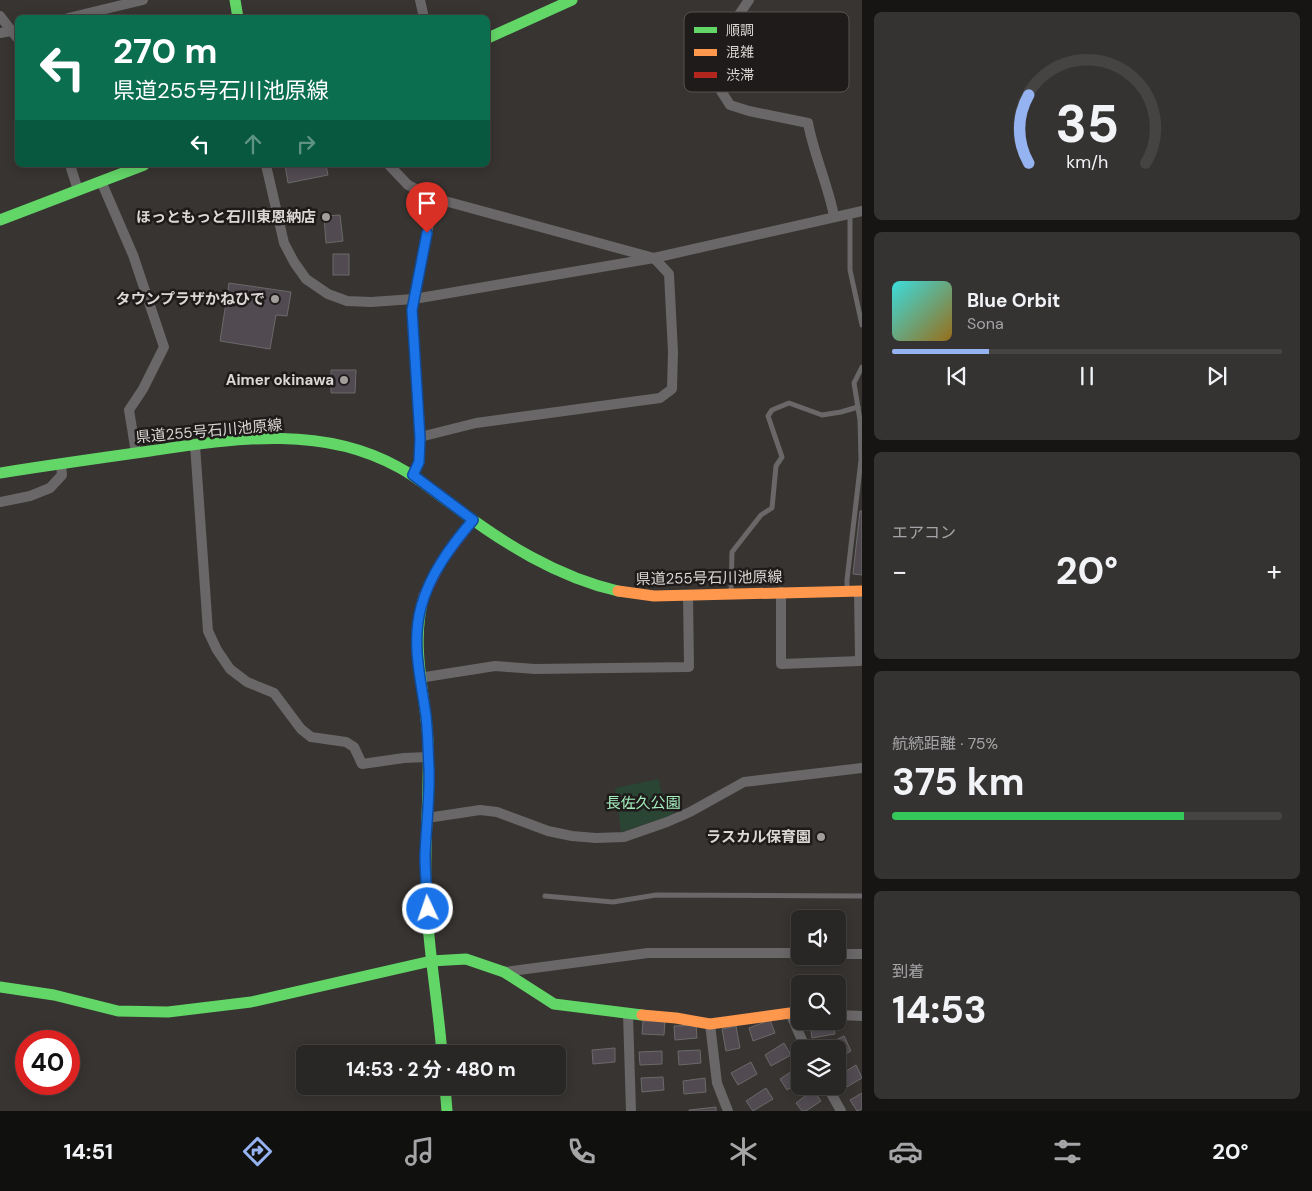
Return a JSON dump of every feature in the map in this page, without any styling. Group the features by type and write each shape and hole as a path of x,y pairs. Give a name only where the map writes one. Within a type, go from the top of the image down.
{"street":[{"path":"80,15 143,0"},
{"path":"234,0 237,15"},
{"path":"420,0 423,15"},
{"path":"490,37 572,0"},
{"path":"740,12 749,0"},
{"path":"0,16 15,32"},
{"path":"0,33 15,33"},
{"path":"722,92 730,105 749,112 808,123 812,144 834,216"},
{"path":"71,167 78,190"},
{"path":"0,220 139,167"},
{"path":"266,167 284,243 294,262 306,279 328,294 347,301 414,300 654,258 862,211"},
{"path":"390,167 408,185 434,198 654,258 669,274 673,352 672,388 660,398 476,423 420,438"},
{"path":"101,182 133,255 164,347 143,389 129,410 136,452"},
{"path":"413,475 419,462 420,438 412,310 434,198"},
{"name":"県道255号石川池原線","path":"0,473 136,452 255,439 331,441 372,454 413,475 473,520 544,566 586,582 636,595 861,591"},
{"path":"195,445 208,631 217,650 230,669 247,682 274,693 301,729 311,737 346,742 354,747 362,764 404,758 428,757"},
{"path":"0,502 30,496 50,488 62,475 61,464"},
{"path":"441,1045 431,962 425,858 429,782 426,716 416,650 420,609 433,576 454,543 473,520"},
{"path":"781,592 781,664 860,661 861,591"},
{"path":"419,678 495,666 535,669 689,667 688,595"},
{"path":"427,818 480,810 497,812 548,831 572,836 596,838 624,837 690,812 744,782 862,768"},
{"path":"504,972 648,953 791,953"},
{"path":"846,954 862,954"},
{"path":"0,987 54,995 118,1011 168,1012 251,1002 431,962 466,959 504,972 554,1004 676,1018 710,1024 791,1014"},
{"path":"628,1014 631,1111"},
{"path":"846,1015 862,1016"},
{"path":"710,1024 717,1083 728,1111"},
{"path":"446,1095 447,1111"},
{"path":"832,1095 840,1111"}],"lane":[{"path":"850,214 850,270 862,325"},
{"path":"847,591 861,460 860,420 854,383 862,367"},
{"path":"731,594 732,552 761,515 772,508 776,466 782,457 768,416 772,410 790,403 822,415 858,407"},
{"path":"546,896 613,902 656,895 862,896"}],"green space":[{"name":"長佐久公園","path":"659,779 660,788 675,814 621,832 615,788"}],"building":[{"path":"285,167 326,167 328,175 288,183"},
{"path":"340,215 343,241 326,243 324,216"},
{"path":"333,254 349,254 349,275 333,275"},
{"path":"229,283 291,292 287,316 276,315 270,349 220,341"},
{"path":"331,370 356,370 355,393 331,393"},
{"path":"860,511 862,511 862,575 853,574"},
{"path":"770,1020 775,1033 753,1041 749,1028"},
{"path":"643,1021 665,1021 664,1035 642,1034"},
{"path":"696,1025 697,1038 675,1040 674,1026"},
{"path":"736,1026 740,1048 726,1051 722,1029"},
{"path":"811,1030 834,1030 835,1034 812,1038"},
{"path":"844,1036 846,1040 836,1040"},
{"path":"846,1040 851,1051 846,1054"},
{"path":"784,1043 791,1055 771,1066 765,1055"},
{"path":"615,1048 615,1062 593,1064 592,1050"},
{"path":"700,1050 701,1063 679,1065 678,1051"},
{"path":"662,1051 662,1064 640,1065 639,1052"},
{"path":"751,1062 757,1074 738,1085 731,1073"},
{"path":"856,1065 862,1078 846,1087 846,1071"},
{"path":"791,1072 791,1088 787,1090 780,1079"},
{"path":"663,1077 664,1090 642,1092 641,1078"},
{"path":"705,1078 706,1092 684,1094 683,1081"},
{"path":"766,1088 773,1099 753,1111 746,1101"},
{"path":"862,1093 862,1109 857,1111 850,1100"},
{"path":"806,1095 817,1095 821,1101 806,1111 802,1111 796,1103"},
{"path":"716,1107 716,1111 689,1111 689,1110"}],"traffic: fast":[{"path":"235,0 238,15"},
{"path":"490,37 572,0"},
{"path":"0,220 139,167"},
{"path":"0,473 181,446 245,439 308,440 338,445 369,453 406,471 492,533 552,568 595,585 618,591"},
{"path":"424,596 420,614 418,650 428,740 426,895 441,1045"},
{"path":"0,987 54,995 118,1011 168,1012 251,1002 431,961 466,959 504,972 554,1004 642,1015"},
{"path":"446,1095 447,1111"}],"traffic: slow":[{"path":"618,591 654,596 862,591"},
{"path":"642,1015 710,1024 791,1013"}],"traffic: jam":[{"path":"424,596 441,562 473,520"}],"place":[{"name":"ほっともっと石川東恩納店","path":"326,217"},
{"name":"タウンプラザかねひで","path":"275,299"},
{"name":"Aimer okinawa","path":"344,380"},
{"name":"ラスカル保育園","path":"821,837"}],"route":[{"path":"427,233 412,310 420,438 419,462 413,475 473,520 454,543 433,576 420,609 416,650 426,716 428,757 429,782 425,858 428,909"}]}
